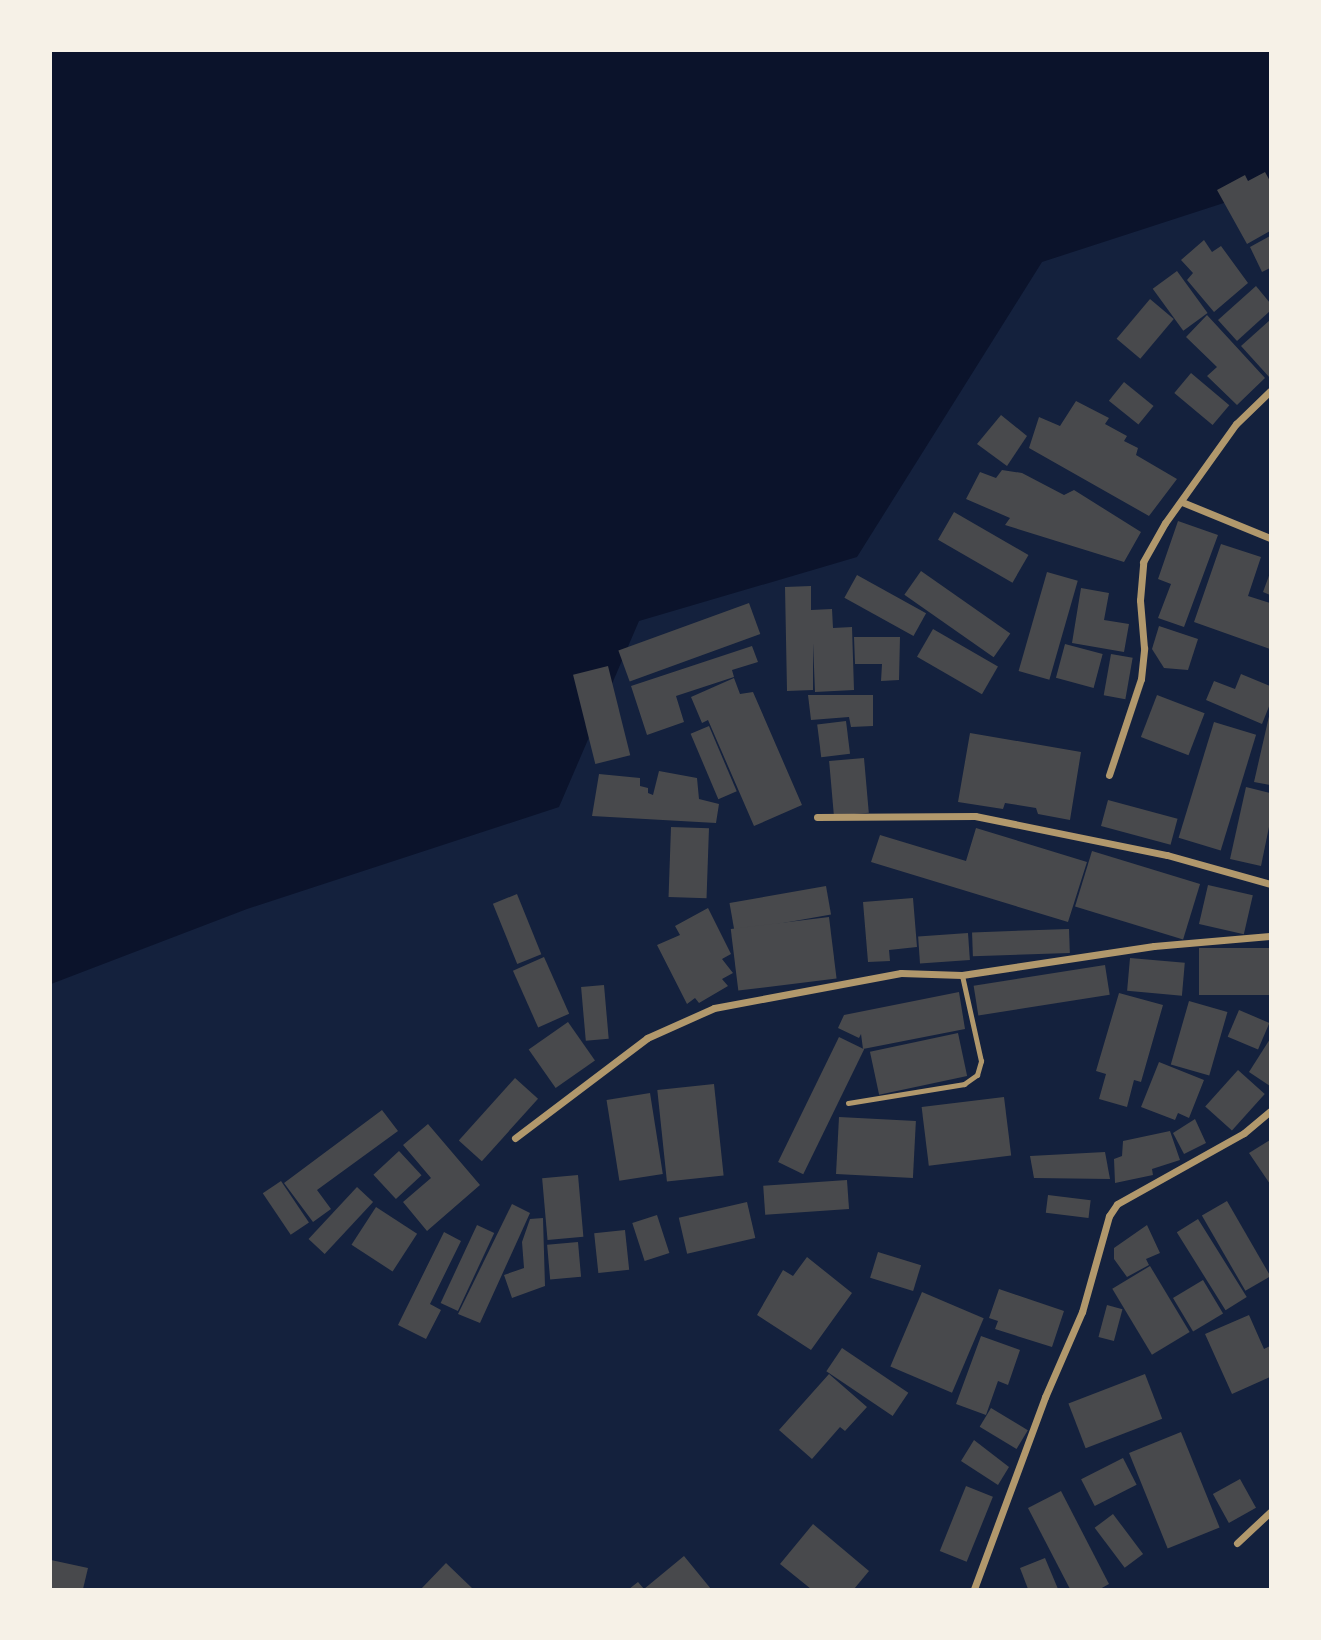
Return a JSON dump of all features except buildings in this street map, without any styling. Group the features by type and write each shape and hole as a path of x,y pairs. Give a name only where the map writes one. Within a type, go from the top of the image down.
{"street":[{"path":"1109,775 1141,679 1144,648 1140,600 1143,562 1165,523 1236,424 1270,391"},
{"path":"1182,502 1270,538"},
{"path":"817,817 975,816 1167,855 1270,884"},
{"path":"515,1138 647,1038 713,1008 901,973 962,975 1154,946 1270,936"},
{"path":"974,1589 1045,1397 1082,1312 1109,1216 1117,1204 1244,1133 1270,1111"},
{"path":"1237,1543 1270,1513"}],"lane":[{"path":"848,1103 964,1084 977,1076 981,1061 962,975"}],"water":[{"path":"51,51 1270,51 1270,188 1042,262 857,557 639,621 559,807 247,909 51,984"}]}
